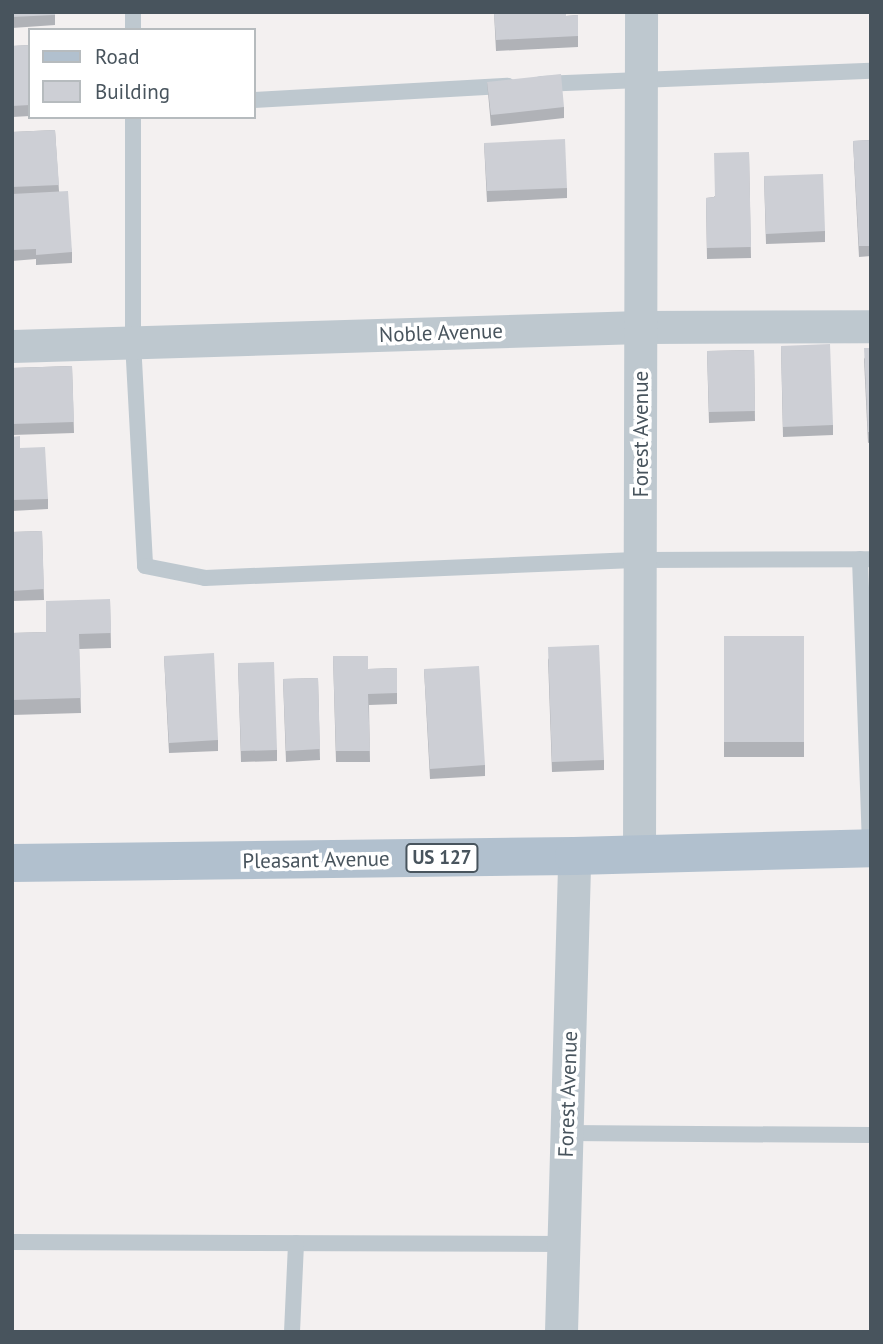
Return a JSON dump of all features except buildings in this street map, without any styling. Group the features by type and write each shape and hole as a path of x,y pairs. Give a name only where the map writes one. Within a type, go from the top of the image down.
{"main road":[{"name":"Pleasant Avenue","path":"12,863 639,855 870,848"}],"street":[{"name":"Forest Avenue","path":"639,855 641,12"},
{"name":"Noble Avenue","path":"12,345 641,327 871,326"},
{"name":"Forest Avenue","path":"561,1332 574,856"}],"lane":[{"path":"256,100 641,79 871,71"},
{"path":"133,119 133,342 145,566 205,578 641,559 866,559 870,848"},
{"path":"567,1133 871,1135"},
{"path":"12,1242 564,1244"},
{"path":"292,1332 296,1243"}]}
